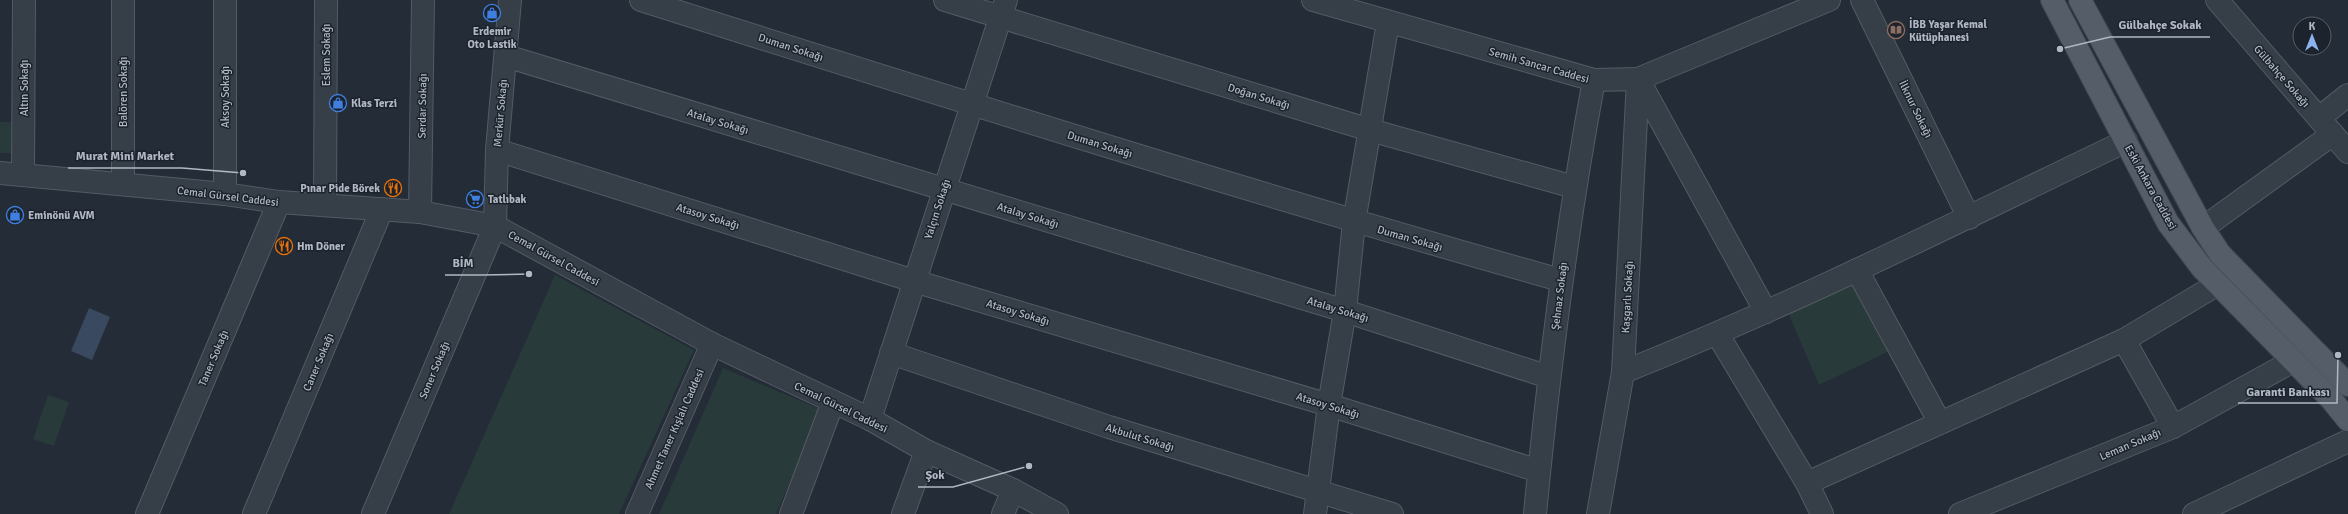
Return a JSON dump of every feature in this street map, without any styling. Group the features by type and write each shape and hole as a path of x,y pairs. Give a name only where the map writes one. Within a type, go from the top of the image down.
{"main road":[{"name":"Eski Ankara Caddesi","path":"2052,0 2168,223 2202,268 2331,399 2348,420"},
{"path":"2080,0 2203,228 2220,254 2348,385"}],"street":[{"name":"Altın Sokağı","path":"23,175 24,0"},
{"name":"Balören Sokağı","path":"123,0 123,184"},
{"name":"Aksoy Sokağı","path":"224,194 226,0"},
{"name":"Eslem Sokağı","path":"325,205 326,0"},
{"name":"Serdar Sokağı","path":"420,212 423,0"},
{"name":"Merkür Sokağı","path":"495,226 497,150 510,0"},
{"name":"Duman Sokağı","path":"642,0 971,105 1354,222 1560,280"},
{"name":"Doğan Sokağı","path":"945,0 1003,9 1370,130 1574,187"},
{"name":"Semih Sancar Caddesi","path":"1313,0 1594,80 1638,78 1829,0"},
{"name":"İlknur Sokağı","path":"1862,0 1969,218"},
{"name":"Gülbahçe Sokağı","path":"2217,0 2348,152"},
{"name":"Yalçın Sokağı","path":"870,420 943,190 1003,9"},
{"path":"1315,514 1329,405 1345,311 1354,222 1388,22"},
{"name":"Atalay Sokağı","path":"506,56 1345,311 1549,377"},
{"path":"1638,78 1766,312"},
{"name":"Kaşgarlı Sokağı","path":"1598,514 1623,372 1638,78"},
{"name":"Şehnaz Sokağı","path":"1535,514 1560,280 1574,187 1594,80"},
{"path":"2319,118 2348,95"},
{"path":"2203,228 2333,134"},
{"path":"1623,372 1718,334 1766,312 1969,218 2126,141"},
{"name":"Atasoy Sokağı","path":"497,150 914,281 1329,405 1539,471"},
{"name":"Cemal Gürsel Caddesi","path":"0,173 224,194 279,202 420,212 495,226 712,344 870,420 926,451 1012,490 1057,514"},
{"name":"Taner Sokağı","path":"147,514 279,202"},
{"name":"Caner Sokağı","path":"254,514 382,209"},
{"name":"Soner Sokağı","path":"373,514 495,226"},
{"path":"1857,270 1940,423"},
{"path":"1807,483 2124,340 2218,284"},
{"path":"1718,334 1807,483 1822,514"},
{"path":"2124,340 2172,427"},
{"name":"Ahmet Taner Kışlalı Caddesi","path":"637,514 712,344"},
{"name":"Akbulut Sokağı","path":"891,353 1109,427 1392,514"},
{"name":"Leman Sokağı","path":"1960,514 2172,427 2293,361"},
{"path":"791,514 833,402"},
{"path":"2194,514 2348,441"},
{"path":"903,514 926,451"},
{"path":"1003,514 1012,490"}],"shaded area":[{"path":"0,122 12,122 11,153 0,153"},
{"path":"555,275 694,350 619,514 449,514"},
{"path":"1857,279 1896,348 1819,385 1787,310"},
{"path":"723,368 822,410 776,514 659,514"},
{"path":"48,395 69,402 54,446 33,439"}],"water":[{"path":"89,308 110,317 92,360 71,351"}],"place":[{"name":"Erdemir Oto Lastik","path":"492,13"},
{"name":"İBB Yaşar Kemal Kütüphanesi","path":"1896,30"},
{"name":"Gülbahçe Sokak","path":"2060,49"},
{"name":"Klas Terzi","path":"338,103"},
{"name":"Murat Mini Market","path":"243,173"},
{"name":"Pınar Pide Börek","path":"393,188"},
{"name":"Tatlıbak","path":"475,199"},
{"name":"Eminönü AVM","path":"15,215"},
{"name":"Hm Döner","path":"284,246"},
{"name":"BİM","path":"529,274"},
{"name":"Garanti Bankası","path":"2338,355"},
{"name":"Şok","path":"1029,466"}]}
